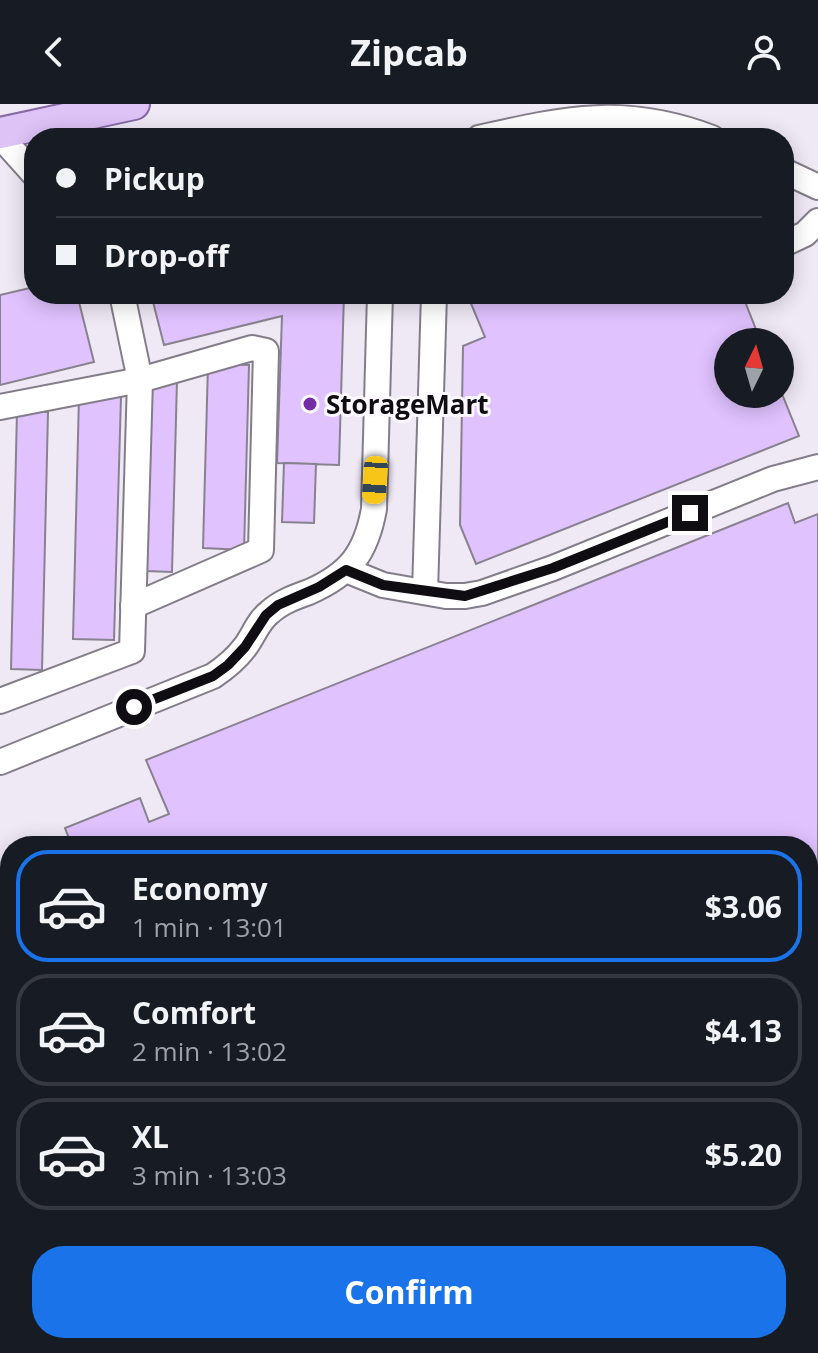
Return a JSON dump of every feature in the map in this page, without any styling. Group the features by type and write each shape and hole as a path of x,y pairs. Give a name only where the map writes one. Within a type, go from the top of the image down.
{"main road":[{"path":"27,128 134,104"},
{"path":"98,128 102,119 134,104"},
{"path":"0,134 24,129"}],"street":[{"path":"525,128 567,119 617,116 651,119 680,128"},
{"path":"0,134 24,162"},
{"path":"794,176 818,187"},
{"path":"794,239 805,234 818,221"},
{"path":"0,701 132,651 140,380 124,304"},
{"path":"0,762 213,676 236,656 266,615 278,605 319,587 346,570 361,552 374,509 380,304"},
{"path":"425,592 434,304"},
{"path":"0,407 140,380 252,348 266,351 261,550 133,606"},
{"path":"346,570 383,585 465,596 482,593 553,568 773,479 818,467"}],"building":[{"path":"24,289 24,304 80,304 94,362 0,385 0,295"},
{"name":"StorageMart","path":"154,304 344,304 339,465 277,463 282,316 164,345"},
{"path":"471,304 746,304 755,328 714,328 714,408 788,408 799,436 476,564 460,525 463,346 485,337"},
{"path":"208,364 249,365 244,550 203,548"},
{"path":"152,379 177,380 172,572 146,571"},
{"path":"79,396 121,397 114,640 73,639"},
{"path":"17,411 48,412 42,670 11,669"},
{"path":"284,463 316,464 314,523 282,522"},
{"path":"788,503 795,523 818,514 818,836 68,836 65,828 140,798 149,822 169,814 146,760"}],"place":[{"name":"StorageMart","path":"310,404"}],"route":[{"path":"134,707 213,676 245,647 266,615 278,605 319,587 346,570 383,585 446,596 465,596 553,568 690,513"}]}
